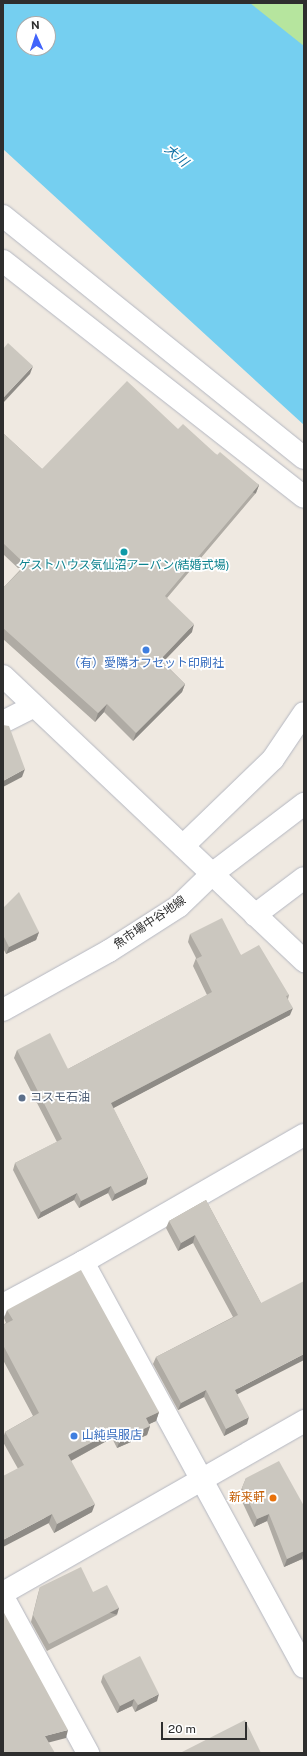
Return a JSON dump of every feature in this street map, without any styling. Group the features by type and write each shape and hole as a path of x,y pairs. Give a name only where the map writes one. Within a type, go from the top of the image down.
{"street":[{"path":"3,216 304,458"},
{"path":"3,261 304,497"},
{"path":"3,676 304,961"},
{"path":"3,722 34,706"},
{"path":"183,846 273,759 304,713"},
{"name":"魚市場中谷地線","path":"3,1010 109,950 180,906 212,874 304,804"},
{"path":"255,915 304,878"},
{"path":"3,1305 83,1262 304,1135"},
{"path":"83,1262 304,1667"},
{"path":"3,1594 304,1421"},
{"path":"3,1597 88,1753"}],"green space":[{"path":"240,3 304,3 304,52"}],"water":[{"name":"大川","path":"3,3 250,3 304,46 304,425 3,149"}],"building":[{"path":"8,343 33,366 3,398 3,349"},
{"path":"127,381 178,429 183,424 217,455 220,452 259,485 165,596 194,624 160,660 185,684 136,733 107,704 98,713 3,628 3,588 26,565 3,543 3,433 42,469"},
{"path":"3,725 9,726 25,769 3,781"},
{"path":"19,892 39,932 9,947 3,935 3,906 4,907"},
{"path":"222,918 241,955 259,945 289,995 286,996 293,1008 111,1103 148,1177 115,1194 111,1186 81,1201 77,1193 41,1212 15,1163 62,1139 17,1050 50,1033 68,1069 212,992 196,959 202,956 190,934"},
{"path":"206,1200 261,1303 304,1281 304,1354 235,1390 249,1417 226,1429 206,1390 181,1403 156,1357 238,1315 195,1235 181,1243 169,1221"},
{"path":"81,1270 159,1412 146,1418 150,1426 120,1440 115,1430 68,1455 95,1504 57,1524 52,1514 3,1540 3,1476 24,1465 5,1432 39,1413 3,1345 3,1325 13,1320 7,1310"},
{"path":"279,1461 304,1506 304,1551 287,1559 269,1514 257,1519 242,1488 246,1478"},
{"path":"81,1567 93,1592 107,1585 119,1608 49,1644 33,1615 40,1587"},
{"path":"3,1611 68,1730 45,1736 55,1753 3,1753"},
{"path":"140,1656 159,1694 138,1705 134,1699 120,1706 103,1675"},
{"path":"245,1720 261,1753 180,1753"}],"place":[{"name":"ゲストハウス気仙沼アーバン(結婚式場)","path":"124,552"},
{"name":"（有）愛隣オフセット印刷社","path":"146,650"},
{"name":"コスモ石油","path":"22,1098"},
{"name":"山純呉服店","path":"74,1436"},
{"name":"新来軒","path":"273,1498"}]}
